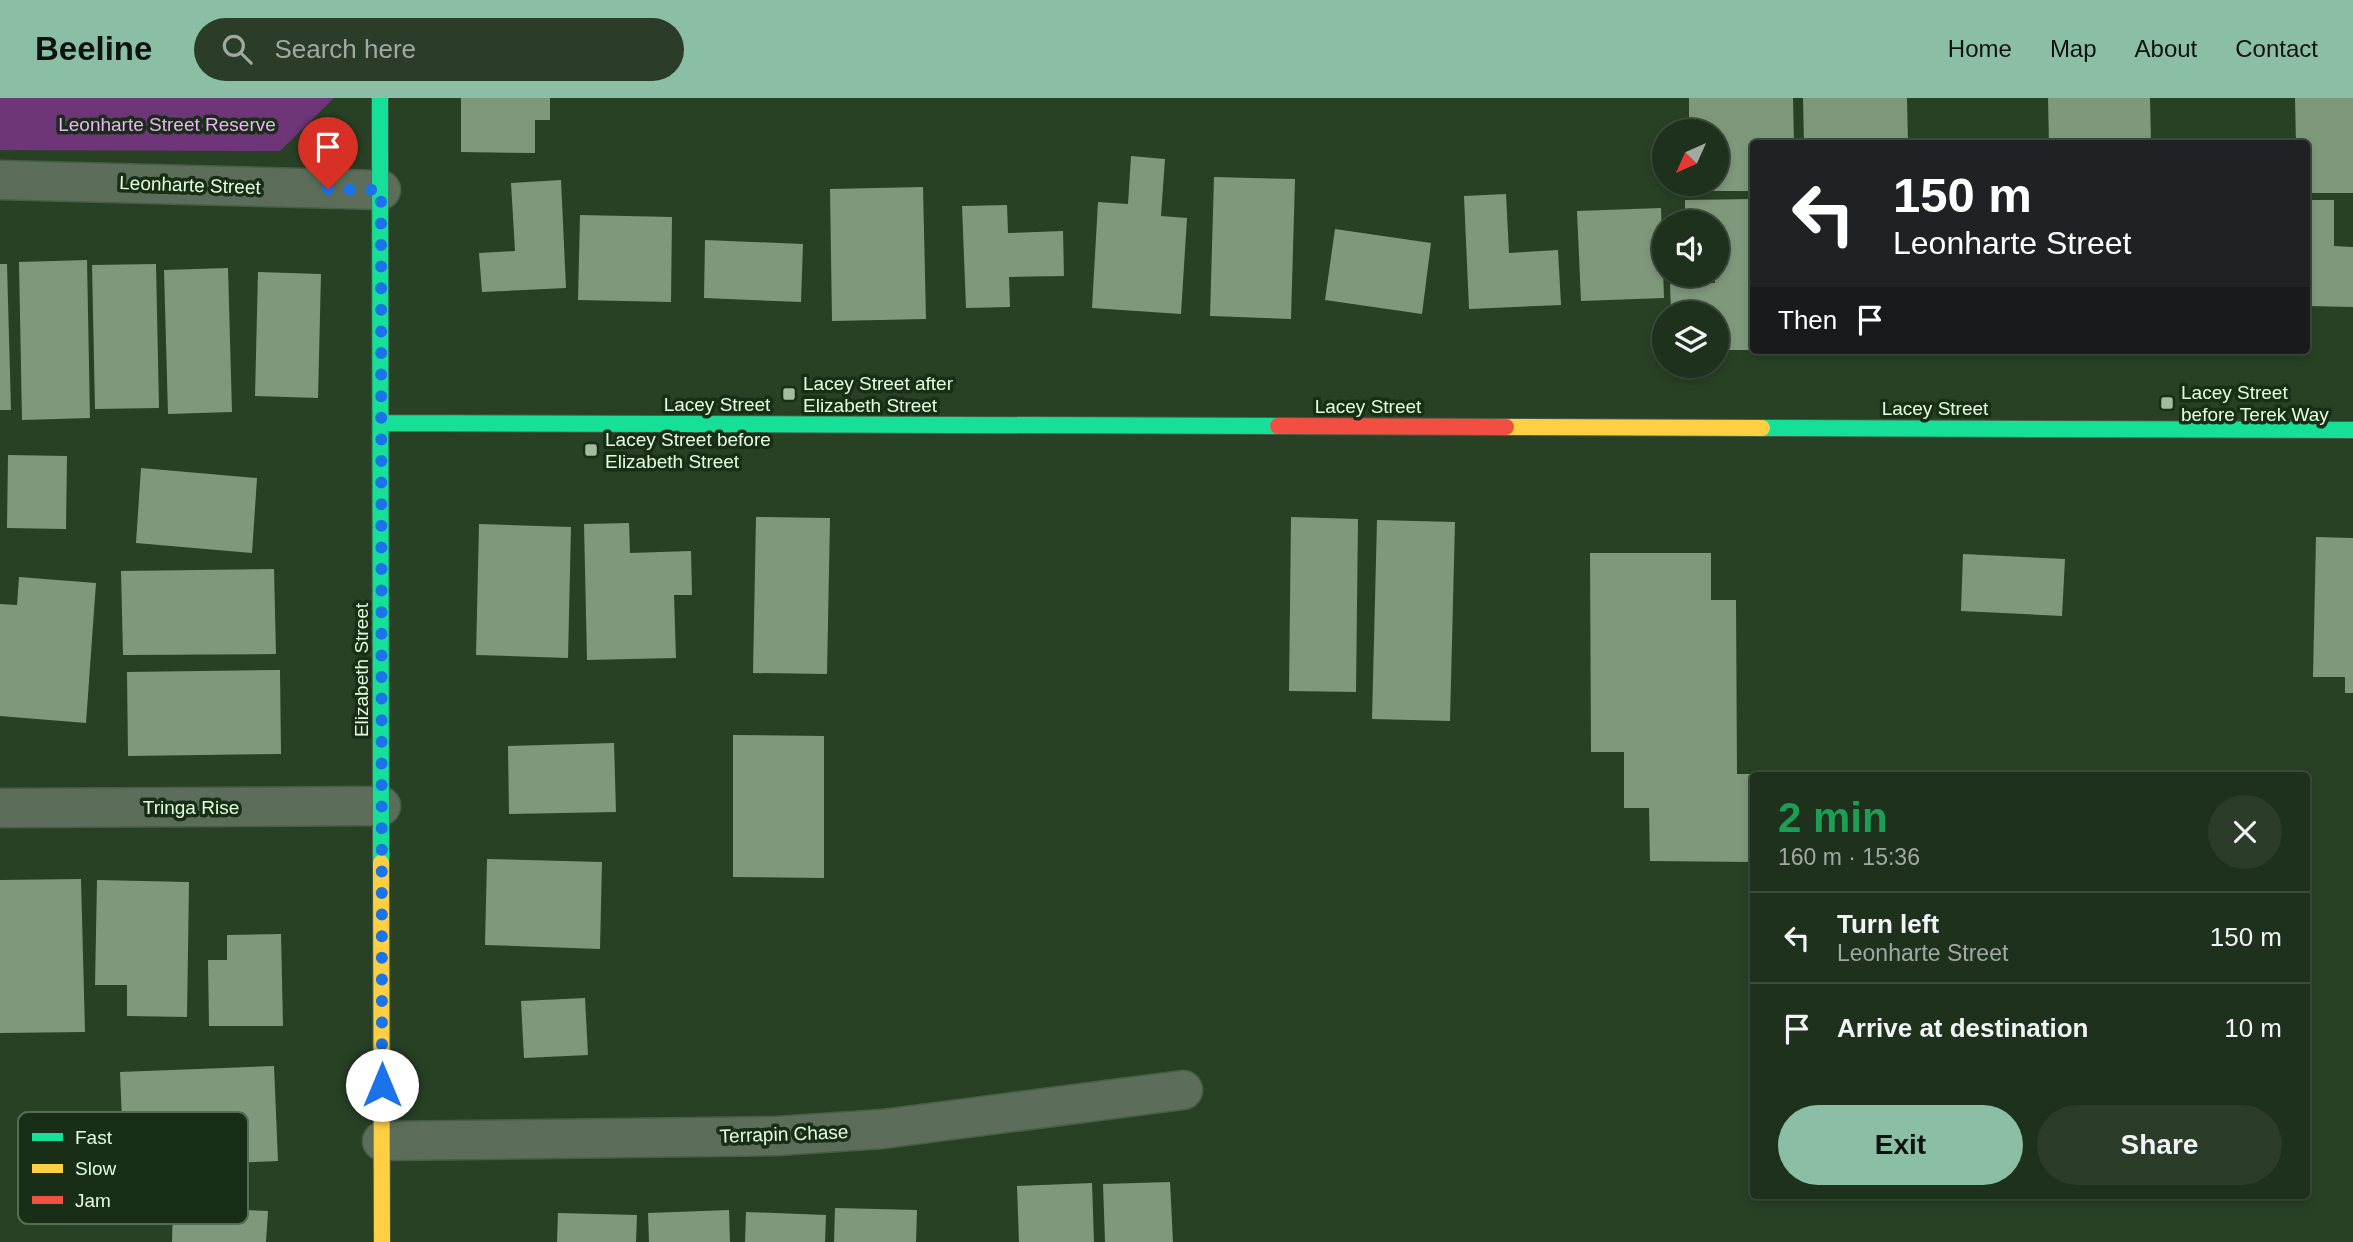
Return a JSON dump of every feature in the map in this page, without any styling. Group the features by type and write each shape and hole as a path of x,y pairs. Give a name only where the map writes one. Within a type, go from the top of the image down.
{"street":[{"name":"Elizabeth Street","path":"380,98 382,1242"},
{"name":"Leonharte Street","path":"0,180 381,190"},
{"name":"Lacey Street","path":"382,423 2353,430"},
{"name":"Tringa Rise","path":"0,808 381,806"},
{"name":"Terrapin Chase","path":"382,1141 777,1136 883,1129 1183,1090"}],"green space":[{"name":"Leonharte Street Reserve","path":"0,98 334,98 280,151 0,150"}],"building":[{"path":"461,98 550,98 550,120 535,120 535,153 461,152"},
{"path":"1689,98 1793,98 1794,140 1750,140 1750,191 1729,191 1729,119 1689,119"},
{"path":"1803,98 1907,98 1908,140 1804,140"},
{"path":"2048,98 2150,98 2151,140 2049,140"},
{"path":"2295,98 2353,98 2353,193 2310,193 2310,140 2296,140"},
{"path":"1131,156 1165,159 1161,216 1187,218 1181,314 1092,308 1098,202 1128,204"},
{"path":"1214,177 1295,179 1291,319 1210,316"},
{"path":"561,180 566,288 482,292 479,253 515,251 511,183"},
{"path":"923,187 926,319 832,321 830,189"},
{"path":"1506,194 1509,253 1558,250 1561,305 1469,309 1464,196"},
{"path":"1750,199 1750,350 1729,350 1729,301 1671,301 1670,287 1729,287 1729,210 1685,210 1685,200"},
{"path":"2310,200 2334,200 2334,246 2353,247 2353,307 2310,306"},
{"path":"1007,205 1008,233 1063,231 1064,276 1009,277 1010,307 966,308 962,206"},
{"path":"1661,208 1652,210 1652,287 1664,287 1664,298 1581,301 1577,211"},
{"path":"580,215 672,217 671,302 578,300"},
{"path":"1335,229 1431,243 1422,314 1325,300"},
{"path":"705,240 803,244 801,302 704,298"},
{"path":"87,260 90,418 22,420 19,262"},
{"path":"0,264 7,264 11,410 0,410"},
{"path":"156,264 159,408 95,409 92,265"},
{"path":"228,268 232,412 168,414 164,270"},
{"path":"258,272 321,274 318,398 255,396"},
{"path":"8,455 67,456 66,529 7,528"},
{"path":"141,468 257,478 252,553 136,543"},
{"path":"756,517 830,518 827,674 753,673"},
{"path":"1291,517 1358,519 1356,692 1289,691"},
{"path":"1377,520 1455,522 1450,721 1372,719"},
{"path":"629,523 630,553 691,551 692,595 674,595 676,658 587,660 584,524"},
{"path":"479,524 571,527 568,658 476,655"},
{"path":"2316,537 2353,538 2353,693 2345,693 2345,677 2313,677"},
{"path":"1590,553 1711,553 1711,600 1736,600 1737,774 1750,774 1750,862 1650,861 1649,808 1624,808 1624,752 1591,752"},
{"path":"1963,554 2065,559 2062,616 1961,611"},
{"path":"274,569 276,654 123,655 121,571"},
{"path":"19,577 96,583 86,723 0,716 0,604 17,605"},
{"path":"280,670 281,754 128,756 127,672"},
{"path":"733,735 824,736 824,878 733,877"},
{"path":"614,743 616,812 509,814 508,746"},
{"path":"487,859 602,862 600,949 485,945"},
{"path":"81,879 85,1032 0,1033 0,880"},
{"path":"97,880 189,882 187,1017 127,1016 127,985 95,985"},
{"path":"281,934 283,1026 209,1026 208,960 227,960 227,935"},
{"path":"585,998 588,1055 524,1058 521,1001"},
{"path":"274,1066 278,1161 248,1162 248,1112 122,1112 120,1072"},
{"path":"1170,1182 1173,1242 1105,1242 1103,1184"},
{"path":"1092,1183 1094,1242 1019,1242 1017,1186"},
{"path":"835,1208 917,1210 916,1242 834,1242"},
{"path":"248,1210 268,1211 266,1242 172,1242 173,1224 248,1224"},
{"path":"729,1210 730,1242 649,1242 648,1213"},
{"path":"746,1212 826,1215 825,1242 745,1242"},
{"path":"558,1213 637,1215 636,1242 557,1242"}],"traffic: fast":[{"path":"380,98 381,863"},
{"path":"382,423 1278,426"},
{"path":"1762,428 2353,430"}],"traffic: slow":[{"path":"1506,427 1762,428"},
{"path":"381,863 382,1242"}],"traffic: jam":[{"path":"1278,426 1506,427"}],"place":[{"name":"Lacey Street after Elizabeth Street","path":"789,394"},
{"name":"Lacey Street before Terek Way","path":"2167,403"},
{"name":"Lacey Street before Elizabeth Street","path":"591,450"}],"route":[{"path":"328,189 381,190 382,1085"}]}
